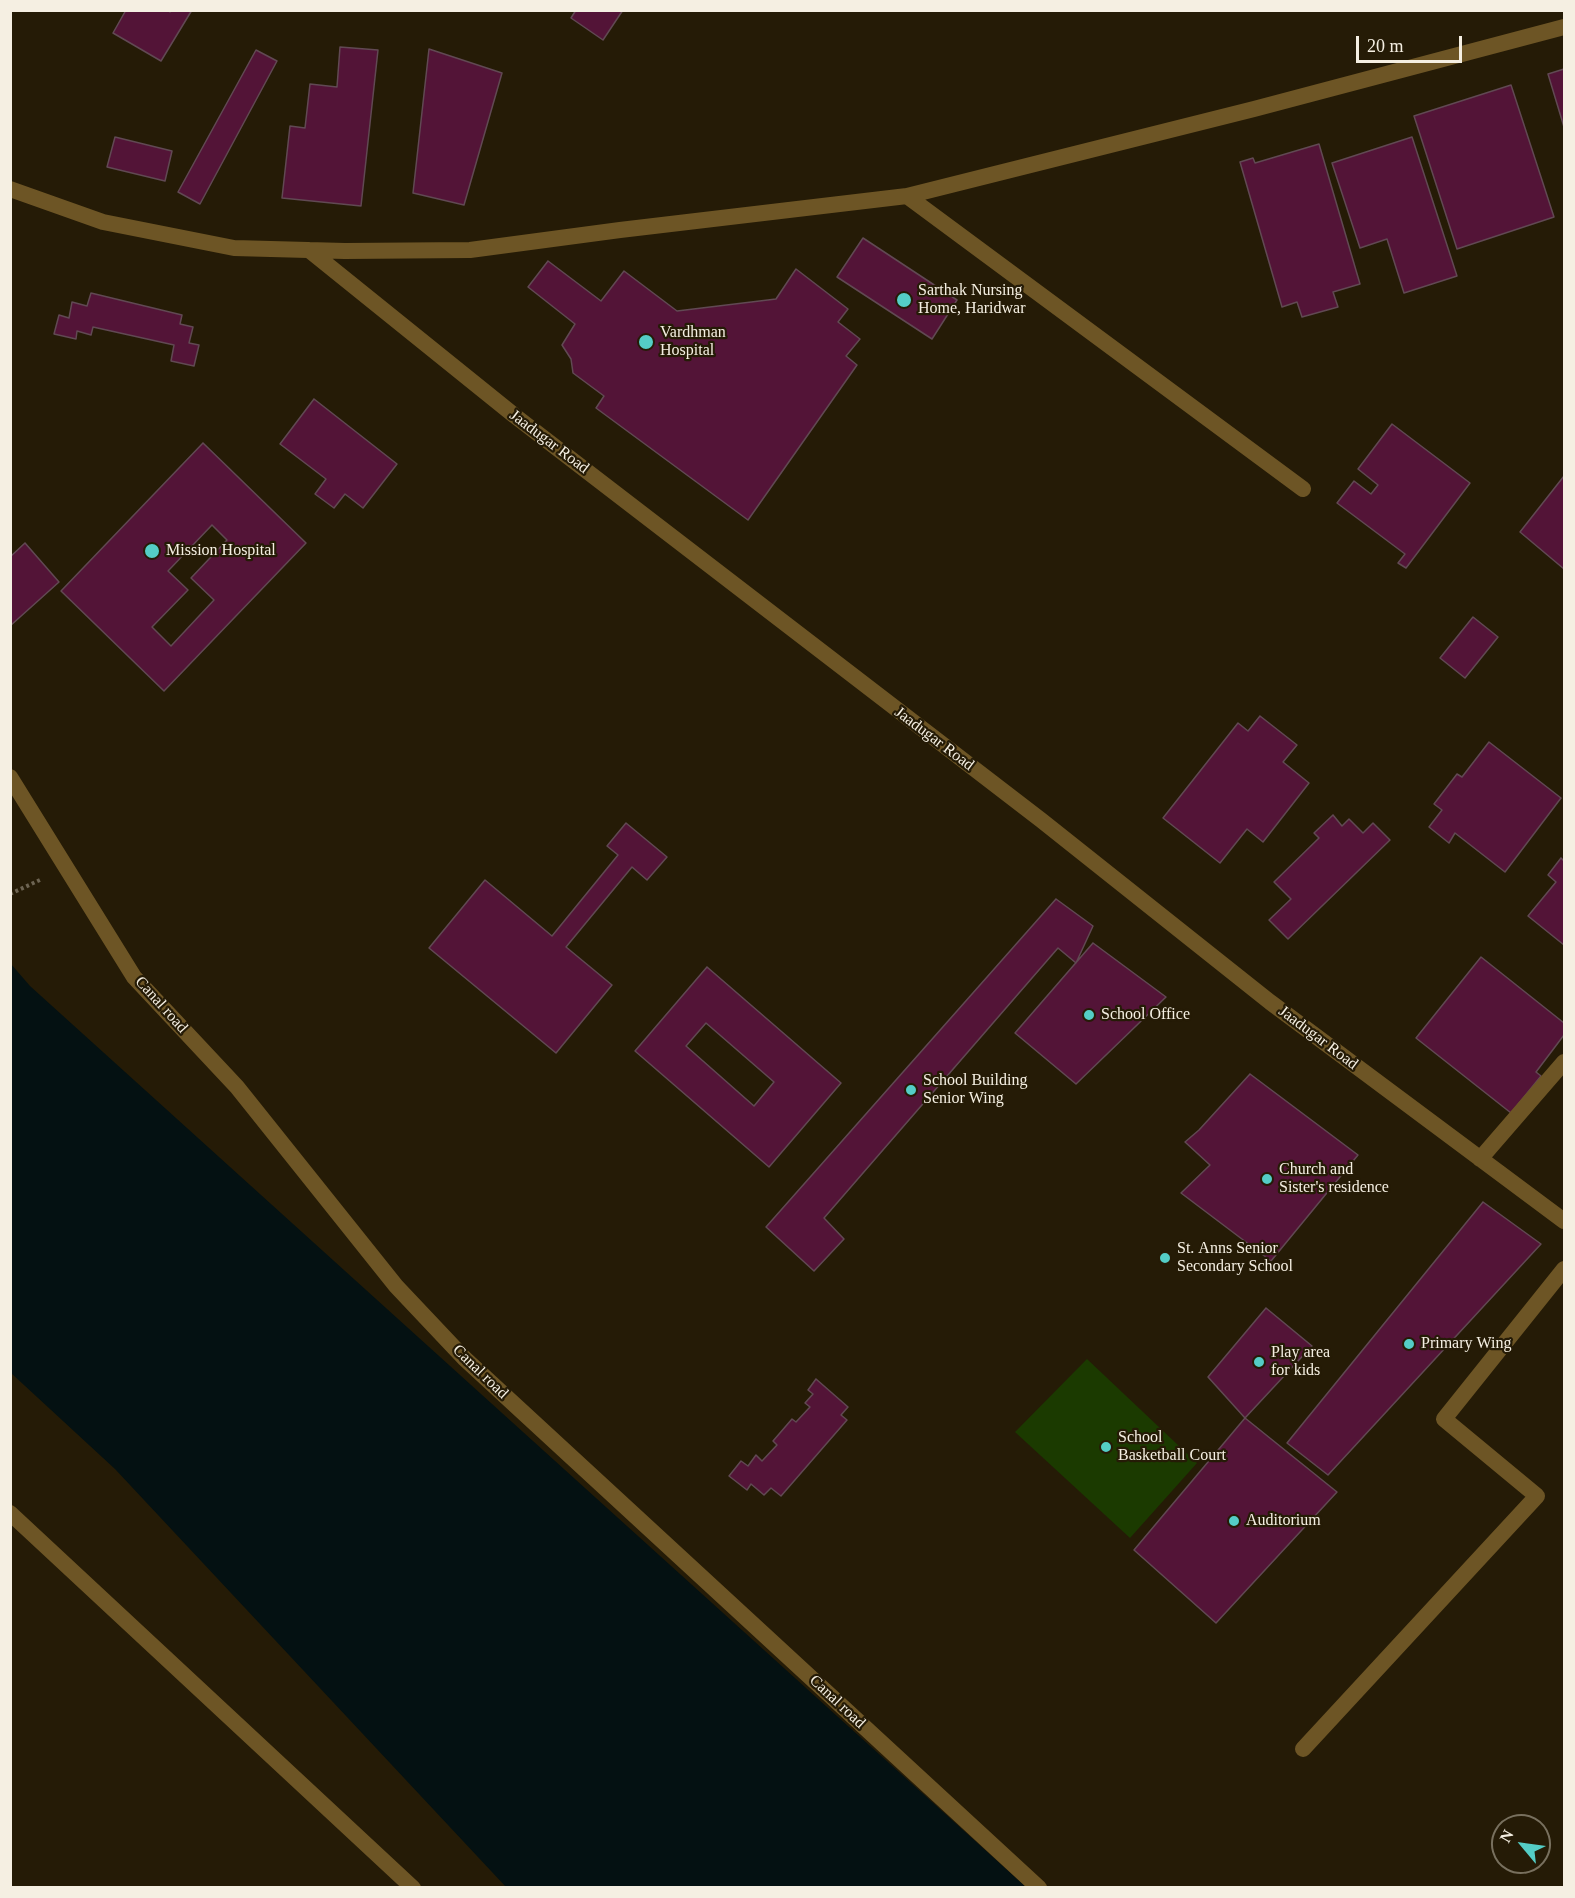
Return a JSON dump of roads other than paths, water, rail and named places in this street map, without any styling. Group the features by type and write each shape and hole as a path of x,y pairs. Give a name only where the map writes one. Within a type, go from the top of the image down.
{"street":[{"path":"10,189 103,222 234,248 470,250 907,196 1254,109 1564,27"},
{"path":"907,196 1303,489"},
{"name":"Jaadugar Road","path":"309,250 515,416 1041,820 1270,1002 1564,1221"},
{"name":"Canal road","path":"10,777 134,977 237,1087 396,1286 464,1358 1039,1887"},
{"path":"1480,1159 1564,1062"},
{"path":"1303,1749 1537,1496 1443,1419 1564,1269"},
{"path":"10,1513 413,1887"}],"place":[{"name":"Sarthak Nursing Home, Haridwar","path":"904,300"},
{"name":"Vardhman Hospital","path":"646,342"},
{"name":"Mission Hospital","path":"152,551"},
{"name":"School Office","path":"1089,1015"},
{"name":"School Building Senior Wing","path":"911,1090"},
{"name":"Church and Sister's residence","path":"1267,1179"},
{"name":"St. Anns Senior Secondary School","path":"1165,1258"},
{"name":"Primary Wing","path":"1409,1344"},
{"name":"Play area for kids","path":"1259,1362"},
{"name":"School Basketball Court","path":"1106,1447"},
{"name":"Auditorium","path":"1234,1521"}]}
